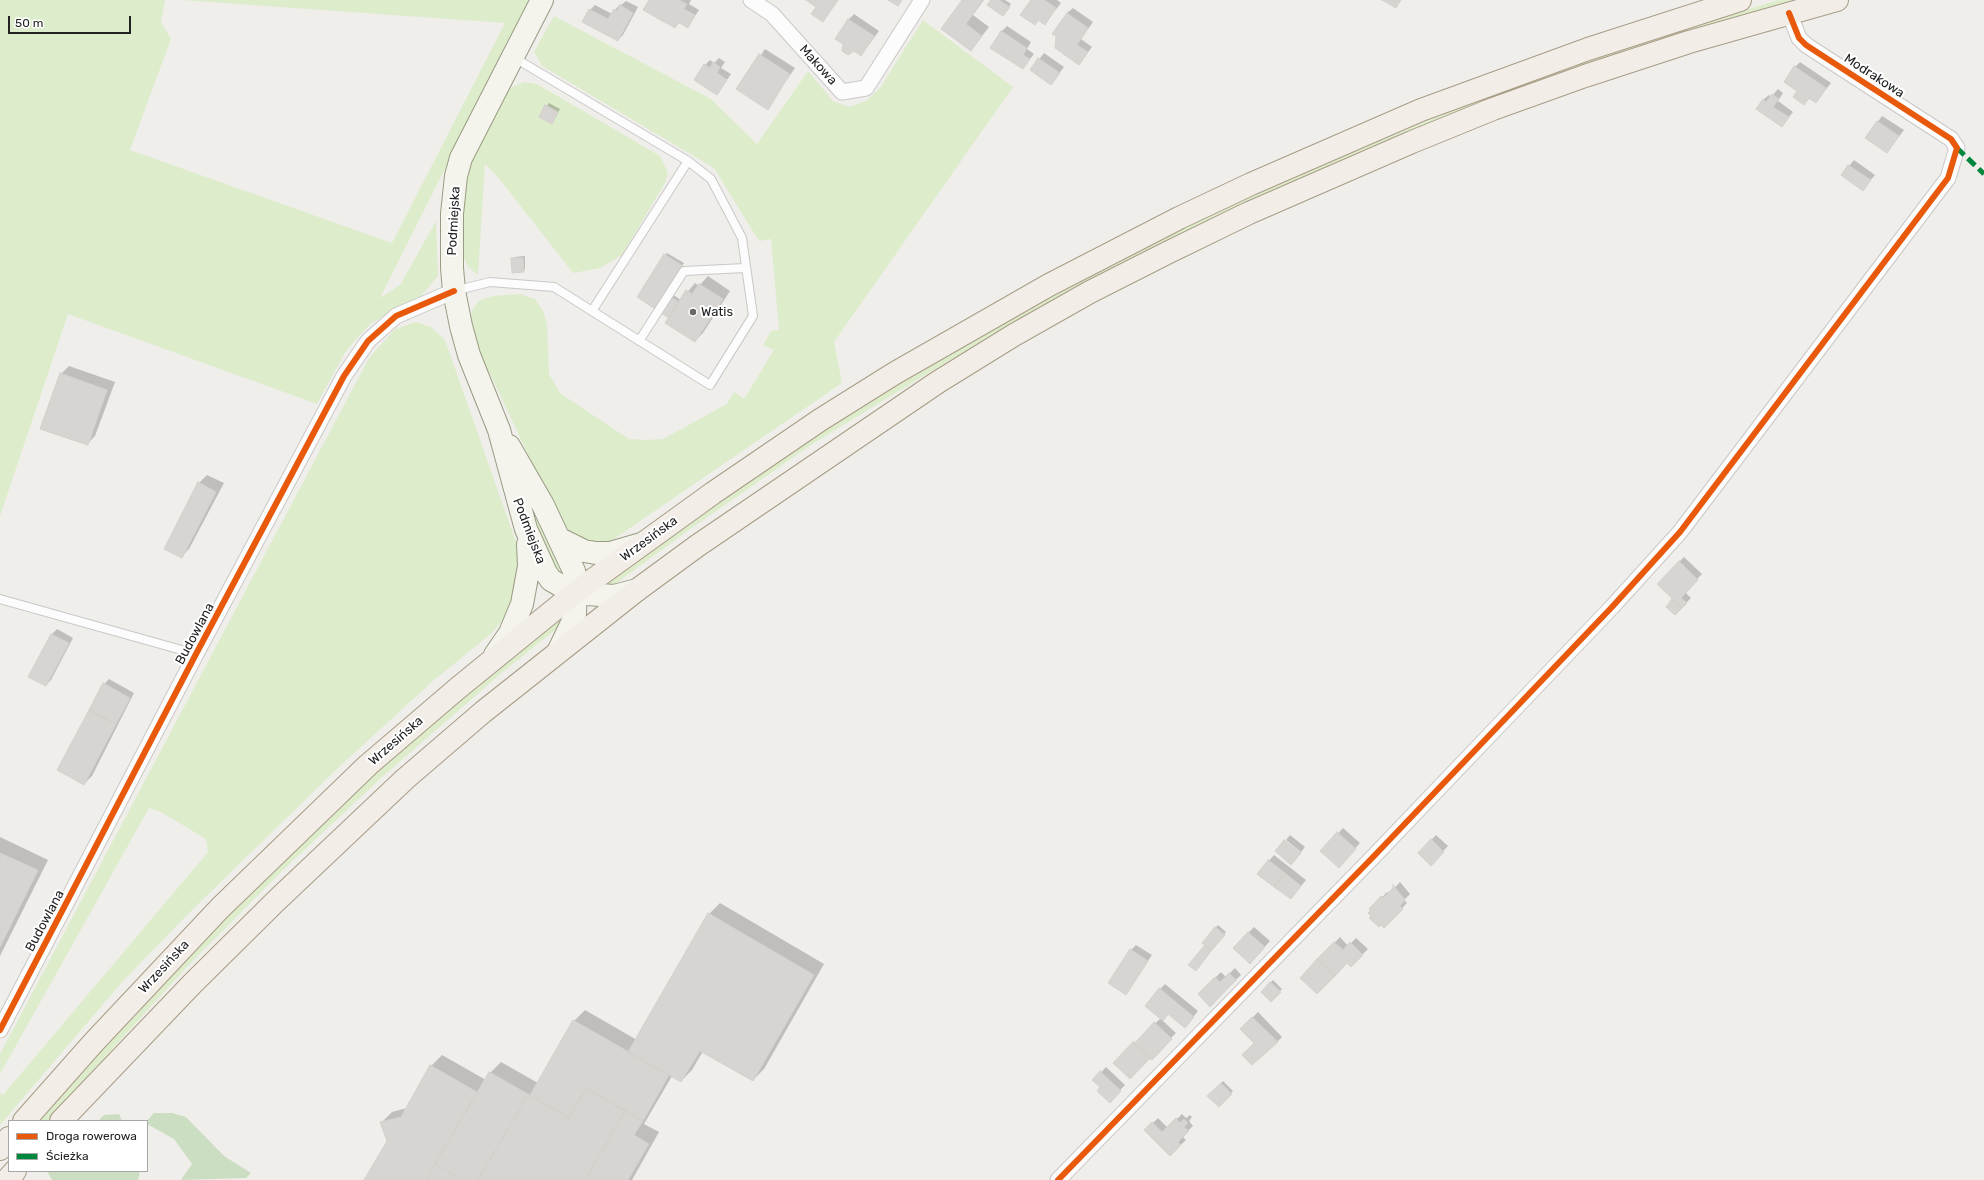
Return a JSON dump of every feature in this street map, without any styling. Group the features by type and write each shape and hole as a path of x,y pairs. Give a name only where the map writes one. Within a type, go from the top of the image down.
{"main road":[{"name":"Wrzesińska","path":"25,1120 94,1042 220,908 368,765 576,592 820,420 895,372 1049,285 1179,218 1251,184 1421,110 1588,49 1740,0"},
{"path":"62,1120 193,983 340,839 405,779 483,712 636,590 754,506 938,382 1014,335 1097,289 1249,213 1412,142 1493,109 1585,76 1682,44 1837,0"},
{"path":"7,1180 14,1172"}],"street":[{"name":"Podmiejska","path":"542,0 467,145 456,176 451,228 454,291 469,355 499,430 526,529 546,574 558,584 576,592 610,596 636,590"},
{"name":"Makowa","path":"751,0 772,14 842,92 866,88 922,0"},
{"name":"Modrakowa","path":"1058,1180 1392,838 1612,607 1680,532 1948,178 1958,148 1951,139 1806,45 1800,38 1789,13"},
{"name":"Budowlana","path":"0,1030 196,654 344,376 368,341 396,316 454,291"},
{"name":"Podmiejska","path":"499,430 522,467 560,539 574,571 576,592 574,614 571,625 558,652"},
{"path":"490,662 510,633 522,604 529,566 526,529"},
{"path":"560,539 584,551 596,553 622,550 644,543"}],"lane":[{"path":"454,291 490,282 554,287 710,385 753,316 745,268 742,238 711,179 688,161 512,57"},
{"path":"592,311 688,161"},
{"path":"639,341 684,271 745,268"},
{"path":"0,599 196,654"}],"green space":[{"path":"0,0 165,0 161,22 171,39 130,150 392,243 505,23 181,0 530,0 380,298 400,285 436,221 438,276 421,296 370,324 346,351 317,404 68,314 0,516"},
{"path":"1778,0 1801,0 1718,24 1012,323 814,443 696,525 615,584 611,586 603,585 692,520 811,439 909,377 1047,299 1180,230 1278,183 1451,111 1593,57"},
{"path":"554,16 711,99 757,144 808,71 833,101 849,107 866,101 880,88 923,20 1013,87 834,342 842,383 602,546 572,535 558,518 492,378 475,346 469,322 473,308 480,300 493,296 520,294 535,299 543,311 547,324 549,374 560,393 629,439 663,439 727,404 734,392 744,399 774,350 763,345 771,331 779,330 771,239 759,241 714,168 542,66 534,52"},
{"path":"524,82 537,84 660,156 668,173 665,183 622,255 600,268 573,273 497,176 485,164 478,275 468,267 462,253 461,224 468,161 506,90"},
{"path":"416,322 431,327 445,340 518,548 521,577 516,595 505,617 492,633 433,681 339,767 193,909 123,981 0,1125 0,1093 3,1095 208,852 206,839 161,812 149,808 0,1074 0,1054 369,358 395,329"},
{"path":"513,466 559,557 564,576 553,573"},
{"path":"567,611 565,622 504,671 381,778 282,871 185,969 48,1120 37,1120 82,1069 236,905 374,773"},
{"path":"154,1113 172,1113 186,1117 224,1156 251,1173 246,1178 181,1180 192,1164 174,1139 148,1125 148,1120"},
{"path":"119,1114 122,1120 99,1120 104,1115"},
{"path":"48,1172 140,1172 138,1180 52,1180"}],"building":[{"path":"649,0 679,0 687,4 684,9 695,15 688,28 678,22 675,28 643,10"},
{"path":"806,0 838,0 823,22 811,14 816,7"},
{"path":"888,0 902,0 898,6"},
{"path":"962,0 983,0 966,24 982,36 971,51 941,29"},
{"path":"991,0 999,0 1010,7 1003,16 987,5"},
{"path":"1031,0 1044,0 1056,8 1045,25 1038,20 1035,25 1020,15"},
{"path":"1382,0 1401,0 1396,8"},
{"path":"620,5 633,13 618,41 582,22 589,9 608,19 614,9 617,11"},
{"path":"1067,13 1088,28 1077,45 1088,52 1079,65 1055,48 1056,36 1052,34"},
{"path":"848,19 874,36 861,56 854,51 848,55 842,51 843,44 835,39"},
{"path":"1001,31 1027,48 1023,55 1030,59 1023,69 990,48"},
{"path":"759,54 790,74 768,110 736,89"},
{"path":"1038,58 1060,73 1051,85 1030,70"},
{"path":"713,62 720,67 717,73 727,80 717,95 694,80 704,64 710,68"},
{"path":"1794,66 1826,88 1816,103 1809,98 1804,105 1793,97 1797,91 1784,82"},
{"path":"1772,94 1779,99 1773,107 1789,117 1782,127 1756,109 1763,99 1766,102"},
{"path":"545,105 558,112 552,124 539,117"},
{"path":"1877,121 1899,136 1887,153 1865,138"},
{"path":"1848,165 1871,180 1863,191 1841,175"},
{"path":"664,254 683,266 665,294 679,302 669,318 637,297"},
{"path":"511,258 523,258 524,272 512,273"},
{"path":"699,284 723,299 695,342 665,323 686,290 692,294"},
{"path":"60,373 107,390 88,445 40,429"},
{"path":"198,482 216,492 182,558 164,549"},
{"path":"1679,561 1698,580 1681,598 1687,603 1682,608 1657,584"},
{"path":"1672,599 1682,608 1675,615 1666,607"},
{"path":"51,634 69,643 46,686 28,677"},
{"path":"103,683 130,698 116,724 89,710"},
{"path":"89,710 116,724 84,785 57,770"},
{"path":"1337,832 1356,849 1339,868 1320,851"},
{"path":"1431,839 1444,852 1431,866 1418,853"},
{"path":"1284,840 1301,853 1291,865 1275,851"},
{"path":"0,853 38,870 0,947"},
{"path":"1268,860 1285,873 1274,887 1257,874"},
{"path":"1285,873 1301,886 1291,899 1274,887"},
{"path":"1393,885 1405,900 1400,906 1403,909 1384,928 1381,925 1379,927 1369,918 1371,916 1368,913 1371,910 1369,909 1381,896 1383,898 1393,888"},
{"path":"708,913 814,975 753,1081 700,1051 681,1082 628,1052"},
{"path":"1215,927 1225,935 1211,951 1202,943"},
{"path":"1248,932 1265,947 1250,964 1233,948"},
{"path":"1334,942 1343,950 1350,942 1363,955 1351,967 1347,963 1335,976 1317,959"},
{"path":"1205,945 1211,951 1196,971 1188,965"},
{"path":"1130,949 1148,961 1126,995 1108,983"},
{"path":"1317,959 1335,976 1317,994 1300,978"},
{"path":"1229,973 1236,980 1210,1007 1198,994 1215,977 1220,982"},
{"path":"1270,982 1281,992 1271,1002 1261,992"},
{"path":"1159,988 1194,1017 1185,1028 1168,1014 1163,1021 1145,1006"},
{"path":"1252,1017 1278,1042 1252,1065 1242,1055 1254,1043 1240,1029"},
{"path":"573,1020 669,1075 643,1121 586,1088 569,1118 530,1095"},
{"path":"1154,1022 1172,1039 1152,1060 1133,1042 1135,1043"},
{"path":"1133,1042 1150,1058 1130,1079 1113,1063"},
{"path":"430,1065 477,1092 426,1180 364,1180 387,1141 380,1122 401,1117"},
{"path":"1100,1071 1121,1091 1110,1103 1097,1091 1100,1087 1092,1080"},
{"path":"489,1072 528,1094 478,1180 463,1180 435,1164"},
{"path":"1221,1083 1232,1094 1219,1107 1207,1096"},
{"path":"586,1088 625,1111 585,1180 478,1180 528,1094 569,1118"},
{"path":"625,1111 643,1121 634,1135 649,1144 628,1180 585,1180"},
{"path":"1176,1118 1180,1123 1184,1119 1188,1123 1184,1127 1189,1131 1178,1142 1181,1145 1170,1156 1144,1130 1152,1122 1162,1132"},
{"path":"435,1164 463,1180 426,1180"}],"marked path":[{"path":"1957,148 1984,174"}],"cycle path":[{"path":"1058,1180 1375,855 1612,607 1680,532 1948,178 1957,148 1951,139 1806,45 1799,38 1789,13"},
{"path":"0,1030 196,654 344,376 368,341 396,316 454,291"}],"place":[{"name":"Watis","path":"693,312"}]}
